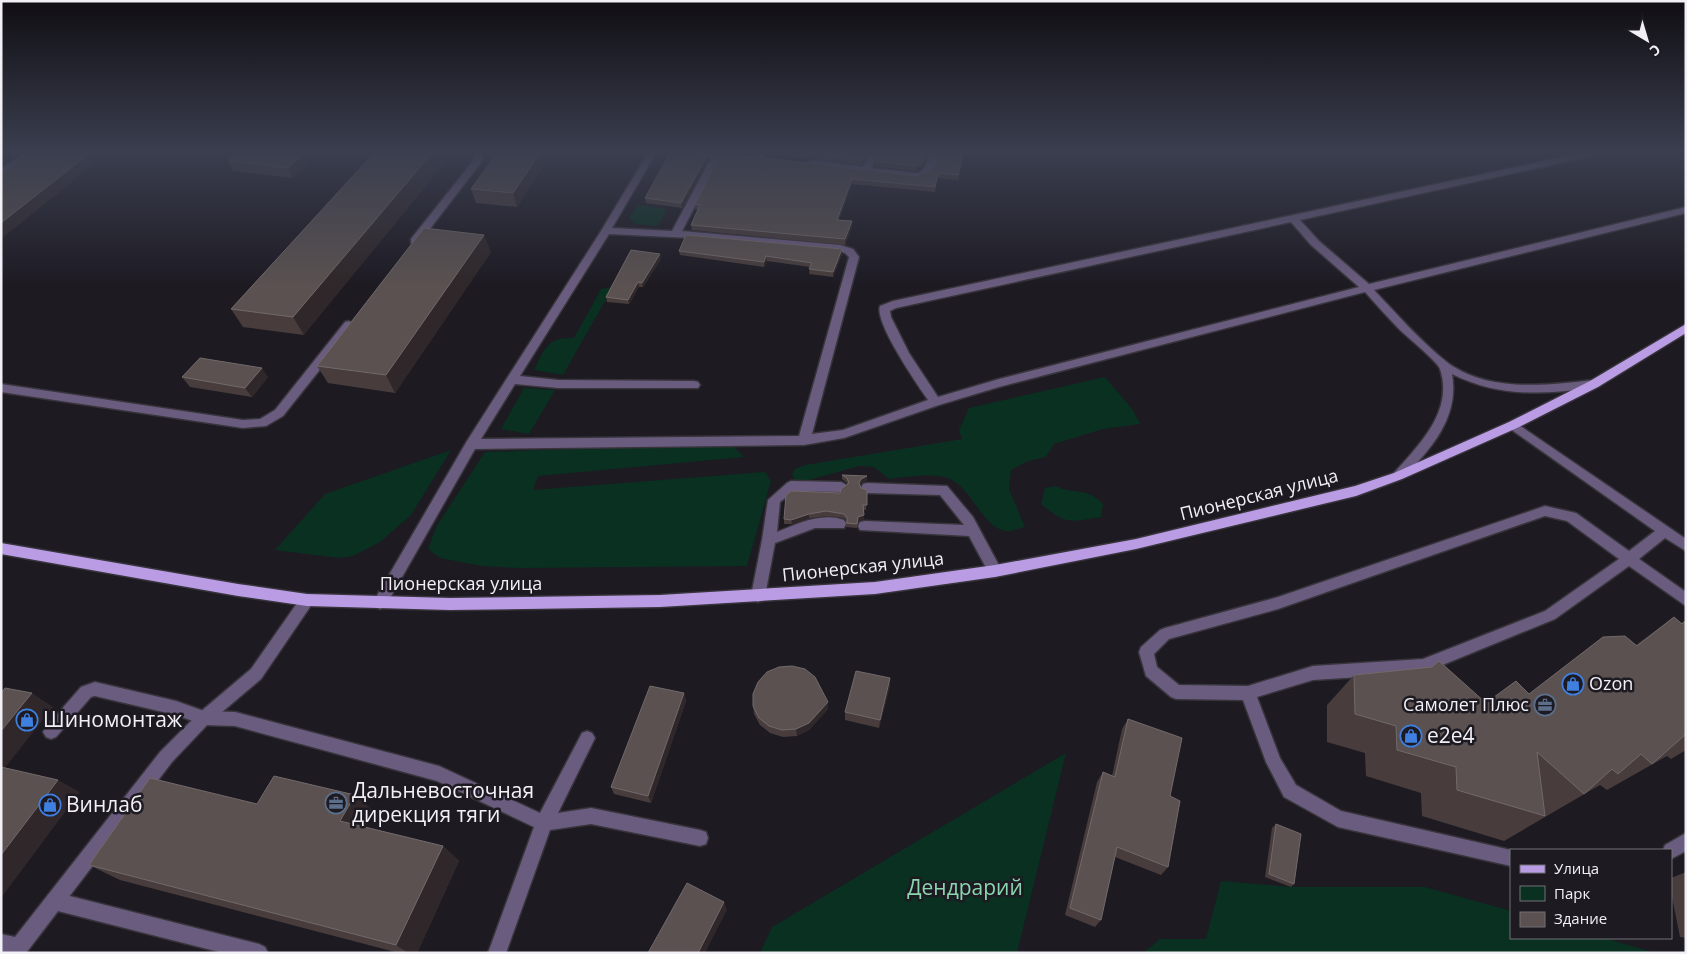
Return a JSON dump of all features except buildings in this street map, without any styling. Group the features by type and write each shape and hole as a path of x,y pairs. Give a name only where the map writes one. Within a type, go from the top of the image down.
{"main road":[{"name":"Пионерская улица","path":"1,548 238,590 307,600 380,603 538,604 758,596 875,588 995,571 1136,544 1356,490 1398,476 1513,425 1594,384 1686,328"}],"street":[{"path":"405,253 449,198"},
{"path":"380,603 471,444 626,198"},
{"path":"675,235 693,198"},
{"path":"934,402 896,339 883,314 884,308 893,304 1383,198"},
{"path":"471,444 804,440 844,434 934,402 1175,337 1686,210"},
{"path":"1292,217 1315,243 1367,288 1400,325 1445,366 1468,377 1499,387 1541,390 1594,384"},
{"path":"606,231 840,248 849,251 854,257 804,440"},
{"path":"1,388 243,424 262,423 279,414 357,314"},
{"path":"1398,476 1432,439 1445,413 1448,392 1445,366"},
{"path":"511,379 558,384 694,385"},
{"path":"1513,425 1686,546"},
{"path":"758,596 769,540 774,500 791,486 841,488"},
{"path":"867,488 943,490 974,531 995,571"},
{"path":"1664,531 1629,558 1550,615 1423,666 1312,673 1248,693 1176,692 1151,671 1146,652 1164,634 1278,603 1545,511 1571,517 1629,558 1686,600"},
{"path":"769,540 815,523 838,524"},
{"path":"864,526 974,531"},
{"path":"1,943 17,950 166,757 204,718 256,674 307,600"},
{"path":"51,732 86,692 95,689 176,708 204,718 235,719 439,774 544,823 591,816 700,838"},
{"path":"1248,693 1274,762 1290,791 1338,819 1510,858"},
{"path":"497,953 544,823 587,738"},
{"path":"1672,849 1686,841"},
{"path":"54,901 259,953"}],"green space":[{"path":"638,205 664,209 666,212 657,226 636,224 629,218"},
{"path":"613,287 563,375 534,370 548,345 558,339 574,338 601,289"},
{"path":"1105,377 1133,410 1140,424 1103,429 1054,444 1046,457 1028,461 1011,470 1009,489 1025,527 1008,531 998,528 983,515 963,489 947,478 918,476 889,479 874,467 859,466 809,480 795,480 792,474 795,469 805,465 962,439 959,430 969,408"},
{"path":"524,388 555,390 529,434 501,429"},
{"path":"731,444 744,457 538,476 533,490 765,472 771,481 747,566 519,568 481,566 440,558 428,549 436,527 485,452"},
{"path":"451,450 411,515 380,542 353,556 339,558 275,550 325,494"},
{"path":"1056,486 1092,495 1103,504 1101,517 1075,521 1063,519 1049,511 1041,504 1045,488"},
{"name":"Дендрарий","path":"1066,753 1017,953 760,953 772,927"},
{"path":"1221,881 1291,887 1425,887 1510,911 1510,939 1607,939 1656,953 1143,953 1160,939 1206,939"}],"place":[{"name":"Ozon","path":"1573,684"},
{"name":"Самолет Плюс","path":"1545,705"},
{"name":"Шиномонтаж","path":"27,720"},
{"name":"е2е4","path":"1411,736"},
{"name":"Дальневосточная дирекция тяги","path":"336,803"},
{"name":"Винлаб","path":"50,805"}]}
